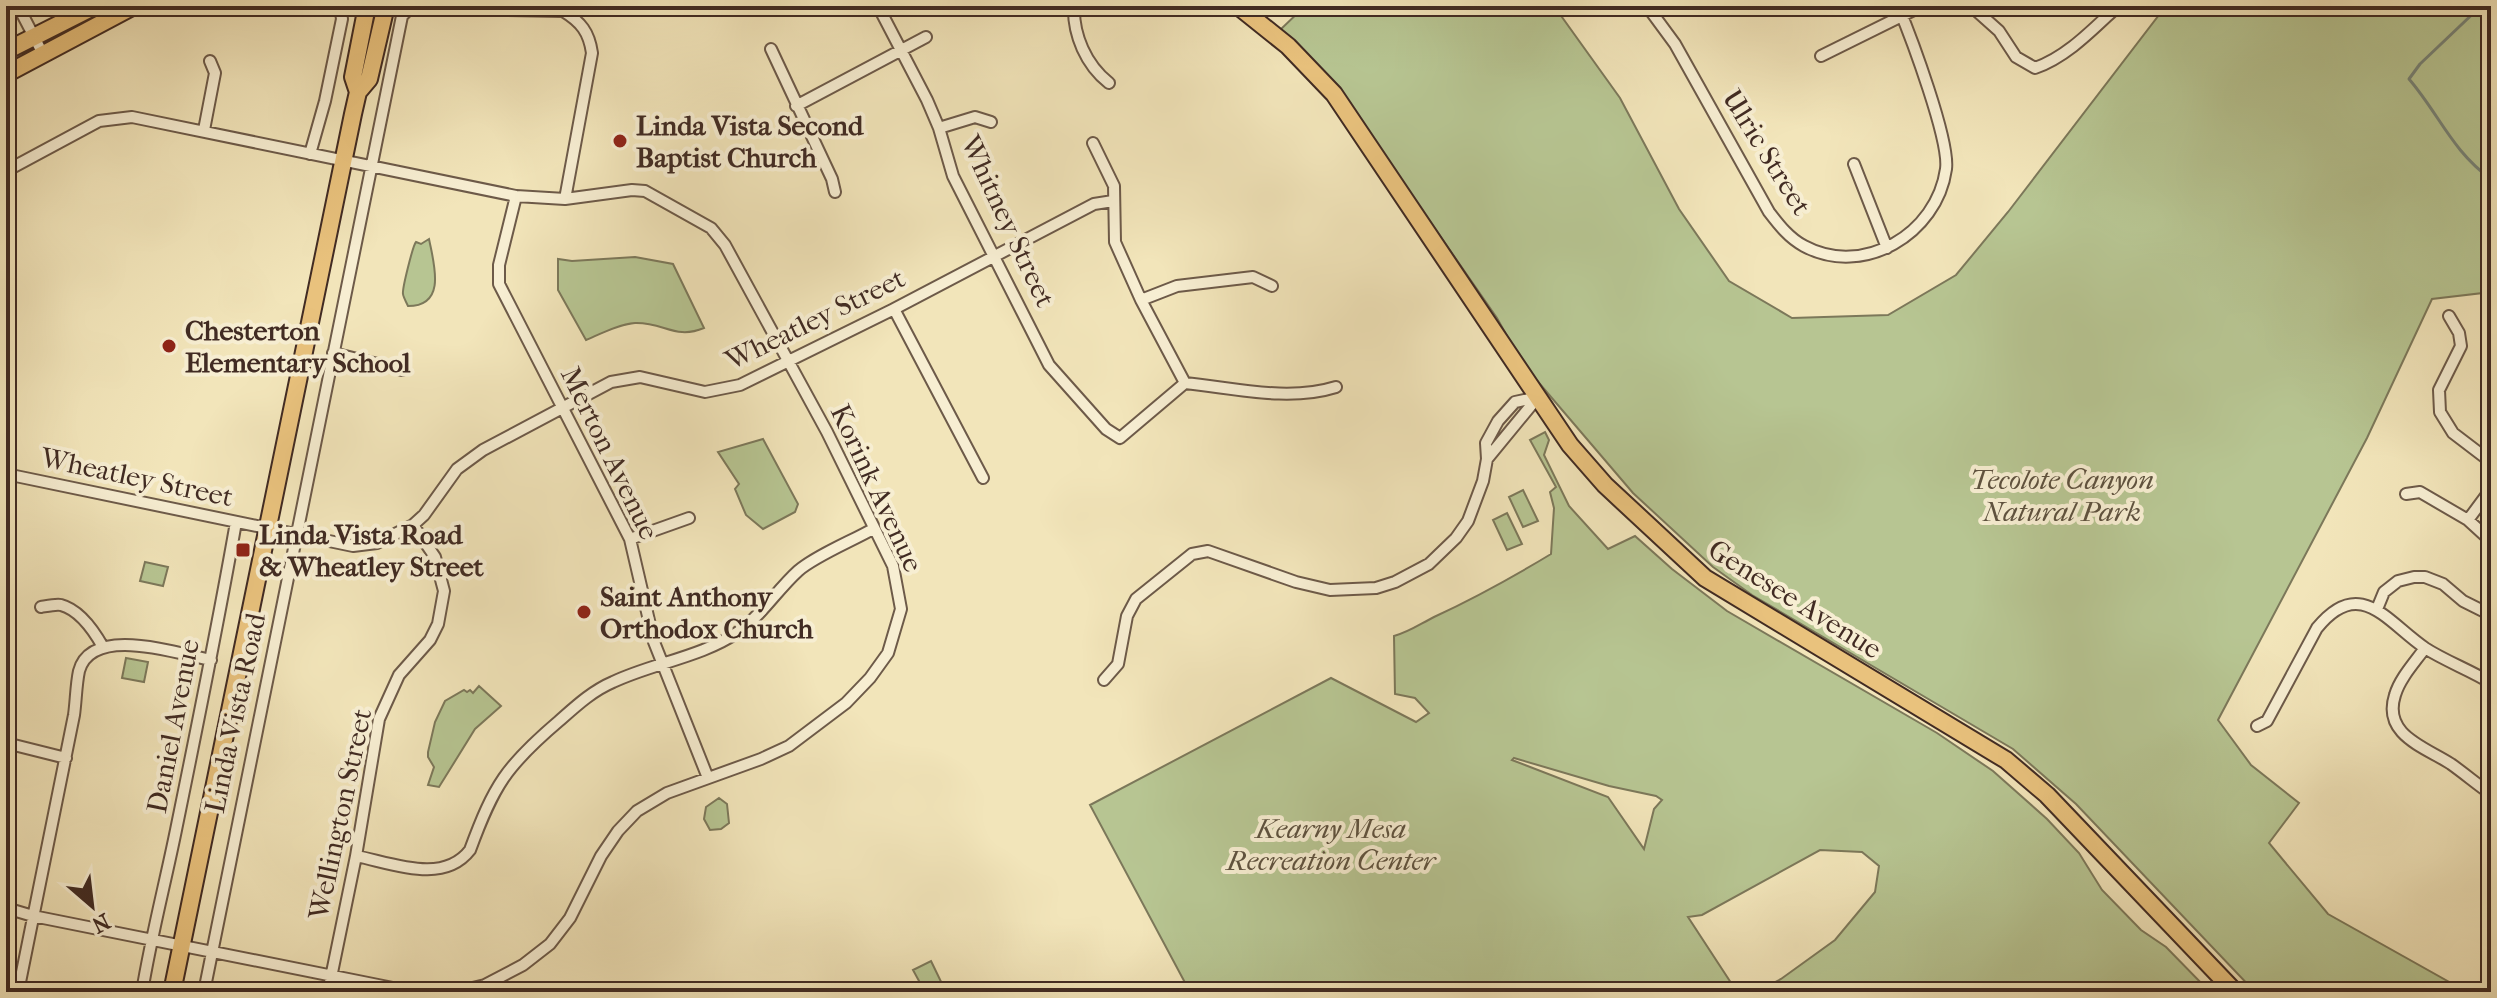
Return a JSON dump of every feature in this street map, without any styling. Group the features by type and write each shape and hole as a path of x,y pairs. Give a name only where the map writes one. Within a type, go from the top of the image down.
{"main road":[{"path":"6,51 95,6"},
{"path":"6,74 134,6"},
{"name":"Linda Vista Road","path":"358,92 353,77 367,6"},
{"name":"Linda Vista Road","path":"172,992 343,161 358,92 369,79 386,6"},
{"name":"Genesee Avenue","path":"1238,6 1288,46 1334,94 1570,445 1605,485 1705,578 2006,760 2047,795 2235,992"}],"street":[{"path":"18,6 43,54"},
{"path":"310,154 342,19 340,6"},
{"name":"Whitney Street","path":"878,6 939,128 953,176 1049,365 1106,429 1120,438 1185,383"},
{"path":"1074,6 1080,45 1094,72 1109,83"},
{"name":"Ulric Street","path":"1647,6 1675,44 1769,212 1782,229 1803,246 1830,256 1861,256 1887,248"},
{"path":"1821,56 1900,11 1922,6"},
{"path":"1971,6 1999,31 2016,57 2025,65 2035,68 2048,64 2086,36 2118,6"},
{"name":"Linda Vista Road","path":"204,992 373,167 399,20 410,8 563,11 579,21 589,36 592,53 565,199"},
{"path":"1854,164 1887,248 1910,234 1928,216 1940,193 1946,167 1944,143 1900,11"},
{"path":"796,106 926,37"},
{"path":"771,49 832,179 835,192"},
{"path":"204,130 215,73 210,61"},
{"path":"6,171 99,121 121,116 204,130 343,161"},
{"path":"939,128 975,117 991,122"},
{"path":"1093,143 1114,186 1115,242 1141,300 1185,383 1294,395 1336,387"},
{"name":"Korink Avenue","path":"343,161 516,196 565,199 645,191 711,228 725,245 790,361 898,581 901,609 888,653 870,678 827,720 789,746 667,793 637,811 601,856 570,918 550,944 523,965 485,985 456,992"},
{"name":"Merton Avenue","path":"516,196 499,265 499,284 630,539 654,642 708,778"},
{"name":"Wheatley Street","path":"6,474 353,546 387,540 424,515 457,469 483,450 611,382 640,377 705,392 727,389 894,309 1094,204 1113,201"},
{"path":"1141,300 1177,286 1253,277 1272,286"},
{"path":"894,309 983,478"},
{"path":"2449,316 2459,333 2461,346 2439,390 2440,412 2453,433 2491,462"},
{"path":"333,353 402,370"},
{"path":"1104,680 1118,664 1127,616 1136,599 1192,554 1208,551 1296,582 1330,590 1358,590 1395,582 1429,564 1456,538 1468,521 1487,459 1486,443 1498,421 1515,402 1538,397"},
{"path":"2468,520 2491,489"},
{"path":"2406,494 2420,492 2468,520 2491,541"},
{"path":"630,539 689,518"},
{"name":"Daniel Avenue","path":"142,992 211,660 236,522"},
{"name":"Wellington Street","path":"328,992 356,856 379,719 399,675 438,624 444,591 435,557 413,525"},
{"path":"356,856 429,870 445,868 465,857 497,785 525,749 585,698 613,682 737,633 756,618 799,569 873,529"},
{"path":"2377,609 2384,592 2398,581 2425,577 2443,584 2463,601 2491,615"},
{"path":"41,607 60,604 79,616 96,633 103,647"},
{"path":"2257,726 2267,721 2317,628 2342,606 2356,604 2377,609 2425,648 2491,683"},
{"path":"18,992 66,758 80,668 92,653 110,644 211,660"},
{"path":"2425,648 2395,694 2395,722 2400,732 2414,743 2452,765 2491,794"},
{"path":"6,743 66,758"},
{"path":"6,908 413,992"}],"green space":[{"name":"Tecolote Canyon Natural Park","path":"1305,6 1554,6 1620,98 1679,209 1729,281 1792,318 1888,315 1956,275 2159,15 2244,6 2491,6 2491,292 2432,299 2367,438 2218,720 2251,765 2299,803 2269,843 2328,914 2467,992 2255,992 2076,804 2013,749 1752,595 1713,567 1633,493 1522,363 1497,318 1346,101 1280,30"},
{"path":"429,239 435,271 433,291 420,304 408,306 403,290 413,251 416,242 421,244"},
{"path":"635,257 673,264 704,328 685,332 635,323 616,327 586,340 558,290 558,259"},
{"name":"Kearny Mesa Recreation Center","path":"1545,432 1549,440 1544,455 1569,506 1608,549 1635,536 1727,611 1937,733 1993,771 2047,819 2079,853 2102,890 2141,930 2166,947 2210,992 1756,992 1781,979 1835,940 1875,892 1879,866 1862,852 1820,850 1702,915 1688,917 1737,992 1190,992 1090,805 1331,678 1416,722 1429,713 1415,698 1395,694 1394,636 1479,595 1551,554 1554,508 1550,492 1556,487 1530,440","holes":["1514,758 1662,800 1654,809 1644,849 1608,797 1512,760"]},
{"path":"763,439 798,504 795,512 763,529 746,515 735,489 739,484 718,452"},
{"path":"1523,490 1538,521 1523,527 1509,497"},
{"path":"1507,513 1522,544 1507,550 1493,520"},
{"path":"145,562 168,567 163,586 140,581"},
{"path":"126,658 148,662 144,682 122,678"},
{"path":"479,686 501,706 475,729 439,787 428,785 434,767 428,752 435,722 445,701 464,690 473,693"},
{"path":"719,798 727,804 729,823 721,829 710,830 704,819 706,807"},
{"path":"931,961 946,992 925,992 913,970"}],"waterway":[{"path":"2481,6 2420,64 2409,79 2456,144 2491,179"}],"place":[{"name":"Linda Vista Second Baptist Church","path":"620,141"},
{"name":"Chesterton Elementary School","path":"169,346"},
{"name":"Linda Vista Road & Wheatley Street","path":"243,550"},
{"name":"Saint Anthony Orthodox Church","path":"584,612"}]}
